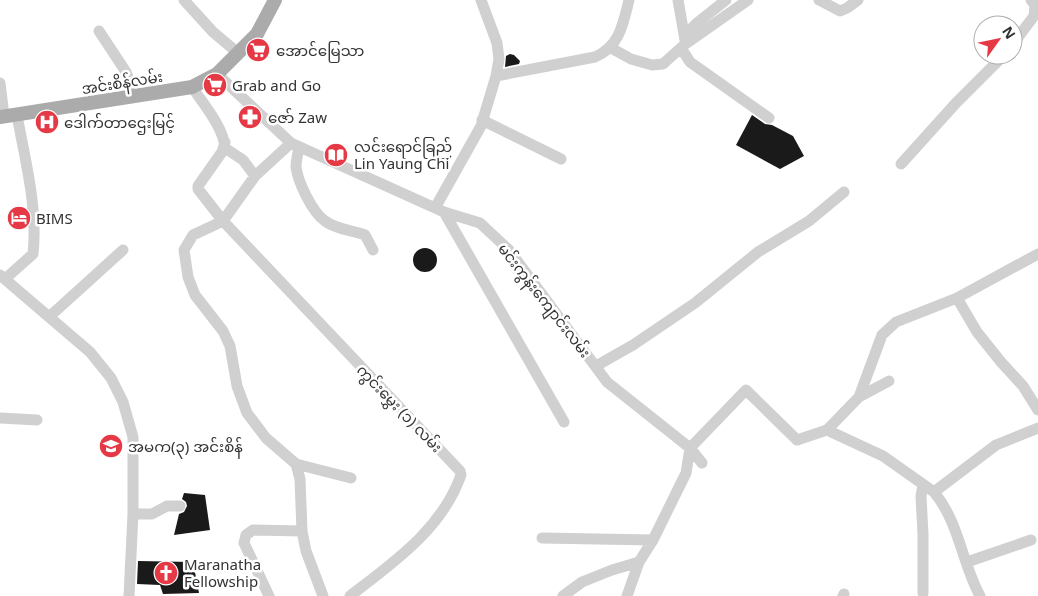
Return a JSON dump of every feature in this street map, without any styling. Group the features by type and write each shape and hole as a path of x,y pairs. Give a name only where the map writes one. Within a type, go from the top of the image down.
{"main road":[{"name":"အင်းစိန်လမ်း","path":"7,116 192,87 217,74 257,34 275,0"}],"street":[{"path":"184,0 213,32 238,53"},
{"path":"481,0 497,43 499,59 496,76 482,120 440,210 564,422"},
{"path":"496,76 595,57 611,48 622,28 629,0"},
{"path":"678,0 684,43 690,62 769,118"},
{"path":"684,43 697,23 726,0"},
{"path":"611,48 631,59 652,66 663,64 684,43 748,0"},
{"path":"819,0 840,10 847,8 858,0"},
{"path":"1023,31 1034,16 1034,5 1031,0"},
{"path":"99,31 126,72 136,96"},
{"path":"900,164 994,65"},
{"name":"မင်းကွန်းကျောင်းလမ်း","path":"217,74 295,145 440,210 480,223 509,250 607,382 690,448 702,463"},
{"path":"0,83 7,116 33,203 35,238 33,254 2,277 90,352 111,378 123,402 133,437 133,514 129,596"},
{"path":"192,87 214,118 225,142 225,148 244,160 255,176"},
{"path":"482,120 561,159"},
{"path":"223,221 197,187 222,152 225,142"},
{"path":"295,145 255,176 223,221 193,235 184,250 188,277 195,295 223,331 230,346 238,386 247,412 266,438 296,464 351,478"},
{"path":"295,145 297,174 314,210 325,221 340,229 357,232 366,236 373,250"},
{"path":"596,366 633,345 695,304 758,252 809,221 844,192"},
{"name":"ကွင်းမွှေး (၁) လမ်း","path":"223,221 460,471 461,475 443,511 410,549 350,596"},
{"path":"49,317 123,250"},
{"path":"859,398 882,336 896,322 957,298 1038,254"},
{"path":"957,298 977,332 1023,386 1038,410"},
{"path":"628,596 639,562 653,540 686,473 690,448 746,390 797,440 827,430 859,398 889,381"},
{"path":"0,418 37,420"},
{"path":"934,492 996,445 1038,428"},
{"path":"827,430 883,456 934,492 941,500 958,537 980,596"},
{"path":"296,464 300,479 302,531 306,551 323,596"},
{"path":"923,485 921,496 924,540 923,593"},
{"path":"133,514 152,514 166,506 180,506"},
{"path":"269,596 244,543 246,535 253,530 302,531"},
{"path":"542,538 653,540"},
{"path":"966,562 1031,540"},
{"path":"563,596 582,582 639,562"}],"building":[{"path":"510,54 520,61 519,64 505,67 506,56"},
{"path":"752,115 765,124 772,125 793,136 804,156 780,169 736,145"},
{"path":"425,248 434,251 437,260 434,269 425,272 416,269 413,260 416,251"},
{"path":"184,493 205,495 210,530 174,535 179,514 184,512 187,506 186,502 182,499"},
{"name":"Maranatha Fellowship","path":"138,561 193,562 199,593 163,594 160,585 137,584"}],"place":[{"name":"အောင်မြေသာ","path":"258,50"},
{"name":"Grab and Go","path":"215,85"},
{"name":"ဇော် Zaw","path":"250,117"},
{"name":"ဒေါက်တာဌေးမြင့်","path":"47,122"},
{"name":"လင်းရောင်ခြည် Lin Yaung Chi","path":"336,155"},
{"name":"BIMS","path":"19,218"},
{"name":"အမက(၃) အင်းစိန်","path":"111,446"},
{"name":"Maranatha Fellowship","path":"166,573"}]}
